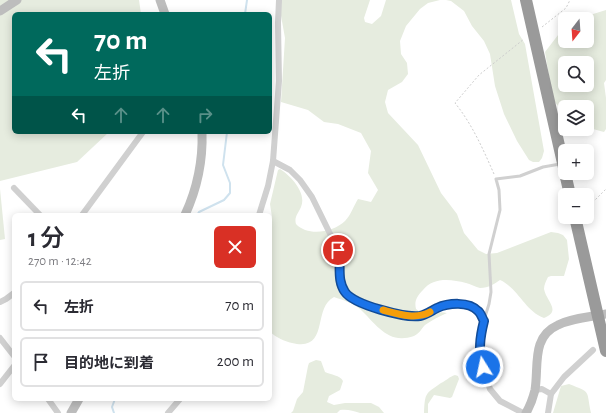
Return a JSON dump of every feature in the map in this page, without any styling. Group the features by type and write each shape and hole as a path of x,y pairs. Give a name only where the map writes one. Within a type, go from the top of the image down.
{"highway":[{"path":"526,0 558,144"},
{"path":"577,224 602,315 606,351"}],"street":[{"path":"0,11 17,0"},
{"path":"160,0 164,12"},
{"path":"260,213 268,186 273,161 279,81 279,0"},
{"path":"83,213 142,134"},
{"path":"186,213 192,200 197,180 200,165 202,134"},
{"path":"273,161 290,170 300,180 312,197 338,250 340,258 340,281 348,295 363,303 394,313 411,316 423,315 445,305 461,304 477,310 484,321 480,336 480,357 490,388 500,401 523,413"},
{"path":"14,188 38,213"},
{"path":"0,302 12,294"},
{"path":"526,413 535,390 538,351 543,337 549,330 558,325 572,320 602,315"},
{"path":"0,338 12,353"},
{"path":"548,413 551,394 564,377 593,350"},
{"path":"0,384 12,369"},
{"path":"535,390 542,389 551,394"},
{"path":"49,401 58,413"},
{"path":"71,413 78,401"},
{"path":"168,413 178,401"}],"lane":[{"path":"484,321 491,292 490,254 500,210 499,190 496,178 520,176 543,167 558,169"}],"path":[{"path":"496,178 479,140 455,103 479,75 566,8 570,0"},
{"path":"594,201 606,189"}],"shaded area":[{"path":"0,0 139,0 141,12 12,12 12,134 107,134 77,162 0,181"},
{"path":"281,0 370,0 364,18 365,22 372,24 381,16 386,0 440,0 428,3 420,9 406,26 400,41 401,54 407,63 408,74 402,82 388,90 385,102 388,113 418,145 441,193 457,214 464,233 478,250 486,254 497,253 551,232 563,235 567,240 569,259 564,276 548,277 544,286 545,293 552,305 552,312 549,315 544,318 537,315 526,305 512,288 500,280 489,287 480,288 468,283 443,280 427,286 418,297 415,306 416,309 423,313 447,313 425,325 414,336 397,338 390,336 378,327 360,309 348,302 334,297 327,303 319,328 312,341 304,344 292,343 272,334 272,213 270,204 278,170 280,169 289,176 300,191 302,202 296,217 296,224 307,231 321,232 340,225 349,216 358,199 371,202 378,190 368,173 371,151 361,133 338,124 324,122 308,110 281,102 285,38 280,10"},
{"path":"446,0 511,0 519,34 525,44 544,151 539,162 529,160 517,141 504,114 495,86 490,54 484,41 472,26 464,11 451,1"},
{"path":"606,10 606,80 604,83 606,98 606,129 604,132 594,129 594,100 558,100 558,106 553,100 545,52 558,35 558,48 594,48 594,14"},
{"path":"0,189 5,239 0,240"},
{"path":"316,360 321,361 325,372 338,376 343,381 340,390 329,396 327,402 334,405 345,403 371,403 379,407 384,413 360,413 350,410 340,410 337,413 291,413 297,399 303,392 309,363"},
{"path":"455,375 458,376 459,379 452,397 450,398 434,395 428,404 428,413 424,413 425,401 429,392"},
{"path":"569,384 587,393 591,413 553,413 561,386"}],"waterway":[{"path":"245,12 247,0"},
{"path":"198,213 224,200 230,193 230,183 223,165 227,134"},
{"path":"114,401 112,407 114,413"}],"slow traffic":[{"path":"383,310 411,316 419,316 430,312"}],"route":[{"path":"338,250 340,258 340,281 344,291 354,300 394,313 411,316 427,314 438,307 453,304 461,304 477,310 484,321 480,336 480,357 483,367"}]}
